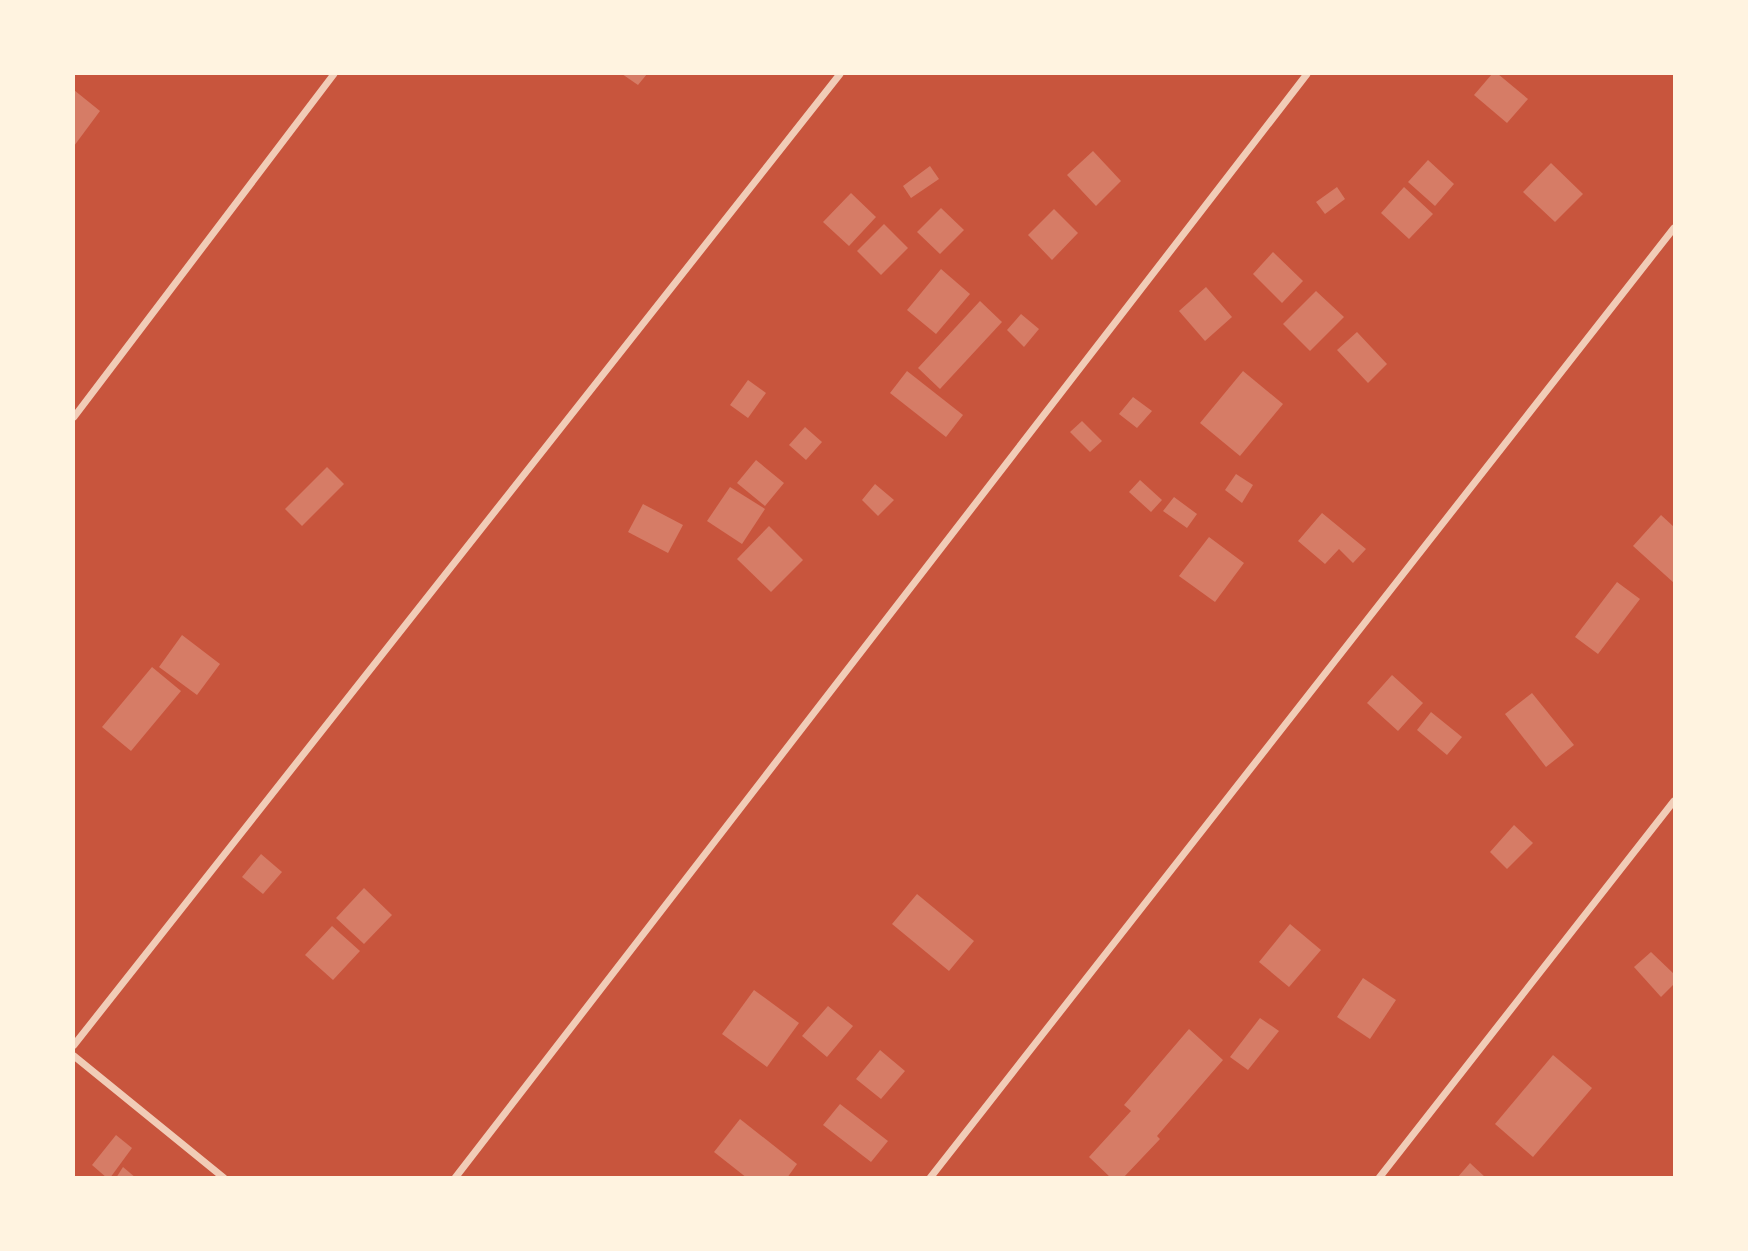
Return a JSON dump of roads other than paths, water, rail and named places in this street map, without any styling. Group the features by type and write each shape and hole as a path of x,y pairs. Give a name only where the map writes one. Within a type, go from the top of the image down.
{"street":[{"path":"74,417 334,74"},
{"path":"74,1045 840,74"},
{"path":"455,1178 1307,74"},
{"path":"930,1178 1675,228"},
{"path":"1379,1178 1675,802"},
{"path":"74,1056 224,1178"}]}
